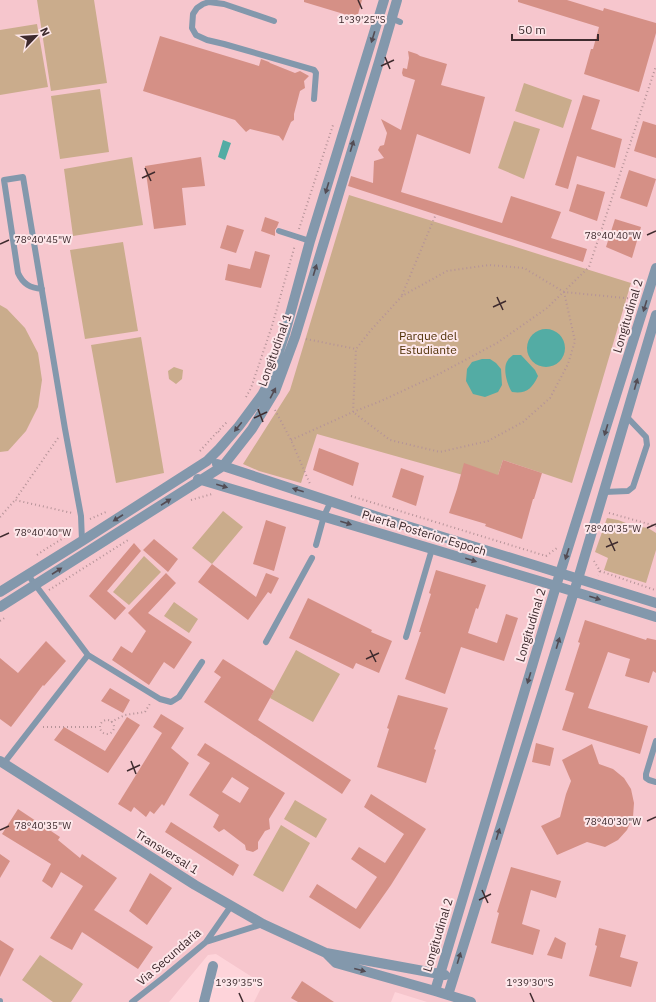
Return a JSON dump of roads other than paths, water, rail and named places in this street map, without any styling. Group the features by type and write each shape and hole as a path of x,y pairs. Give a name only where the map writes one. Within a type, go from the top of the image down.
{"street":[{"name":"Longitudinal 1","path":"0,592 206,461 228,439 262,395 285,333 310,241 384,0"},
{"name":"Longitudinal 1","path":"0,607 222,466 252,429 275,391 295,337 378,62 396,20 397,0"},
{"name":"Longitudinal 2","path":"435,991 556,586 656,268"},
{"path":"448,995 578,579 656,315"},
{"name":"Puerta Posterior Espoch","path":"206,461 381,518 656,603"},
{"name":"Puerta Posterior Espoch","path":"184,476 432,548 656,618"},
{"path":"516,719 533,725"},
{"name":"Transversal 1","path":"2,762 195,885 263,924 326,953 453,977"},
{"name":"Transversal 1","path":"326,953 336,964 470,1002"},
{"path":"204,1002 213,966"}],"lane":[{"path":"274,21 224,4 209,2 197,8 193,14 192,28 196,35 206,40 314,70 316,73 314,99"},
{"path":"42,289 36,289 27,285 18,274 2,180 23,177 81,516 82,541"},
{"path":"279,231 310,241"},
{"path":"604,492 628,492 633,487 647,445 646,437 626,416"},
{"path":"316,545 324,516 331,501"},
{"path":"406,637 432,548"},
{"path":"266,642 312,558"},
{"path":"28,575 88,655 154,696 171,702 180,698 202,662"},
{"path":"2,762 32,727 88,655"},
{"path":"656,741 646,774 646,778 656,782"},
{"name":"Via Secundaria","path":"132,1002 164,978 206,942 231,906"},
{"path":"206,942 263,924"}],"water":[{"path":"223,140 231,143 225,160 218,157"},
{"path":"542,329 550,329 560,334 564,341 564,355 560,362 550,367 542,367 532,362 530,359 527,352 527,344 532,334 535,332"},
{"path":"513,355 521,355 535,370 538,376 528,390 512,392 508,385 505,367 506,363"},
{"path":"482,359 490,359 501,369 502,385 498,392 485,397 473,394 466,381 467,369 472,362"}],"park label":[{"name":"Parque del Estudiante","path":"428,343"}]}
